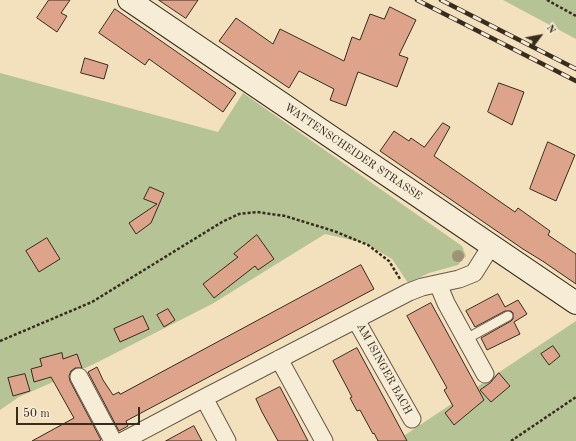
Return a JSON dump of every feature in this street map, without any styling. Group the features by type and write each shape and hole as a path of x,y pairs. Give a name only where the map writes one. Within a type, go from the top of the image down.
{"main road":[{"name":"WATTENSCHEIDER STRASSE","path":"129,0 576,303"}],"street":[{"name":"AM ISINGER BACH","path":"123,441 409,292 422,287 459,279 474,273 491,246"},
{"path":"438,284 485,374"},
{"name":"AM ISINGER BACH","path":"356,320 412,419"},
{"path":"279,359 324,441"},
{"path":"79,378 113,441"},
{"path":"204,398 227,441"}],"lane":[{"path":"466,339 508,316"}],"path":[{"path":"547,0 576,16"},
{"path":"0,341 92,302 222,222 239,214 257,212 285,216 334,231 368,245 389,261 409,292"},
{"path":"511,441 576,397"}],"green space":[{"path":"503,0 576,0 576,39"},
{"path":"0,73 218,132 243,93 462,246 466,256 458,265 429,273 408,283 392,259 365,243 325,234 212,304 94,364 19,397 0,410"},
{"path":"576,321 576,441 396,441"}],"building":[{"path":"49,0 70,0 61,13 67,16 57,32 37,18"},
{"path":"159,0 198,0 186,18"},
{"path":"390,7 416,20 399,55 408,58 397,87 358,72 346,106 330,100 334,89 299,71 289,88 219,41 236,18 273,44 280,29 344,61 352,37 360,40 370,14 384,19"},
{"path":"115,9 236,93 223,112 149,59 145,65 99,33"},
{"path":"85,58 108,65 104,79 81,73"},
{"path":"499,83 524,92 512,125 488,112"},
{"path":"443,123 450,127 434,156 515,212 518,208 550,231 548,235 576,254 576,284 380,151 394,131 409,141 411,138 424,147"},
{"path":"548,142 575,155 556,201 530,189"},
{"path":"150,187 164,193 151,223 136,234 129,223 157,204 144,199"},
{"path":"257,235 274,259 258,270 255,266 214,298 203,284 238,257 234,254"},
{"path":"47,238 60,259 39,272 26,251"},
{"path":"361,265 374,289 126,421 128,426 119,431 88,372 97,367 103,380 113,395 119,392 120,394"},
{"path":"498,294 505,307 518,300 527,314 514,322 520,334 487,350 481,338 511,321 513,319 513,313 511,311 505,311 475,327 466,311"},
{"path":"431,303 484,400 454,425 445,413 453,406 444,390 447,388 407,316"},
{"path":"168,309 175,320 164,327 157,315"},
{"path":"143,316 149,329 120,342 114,329"},
{"path":"553,346 560,356 549,365 541,354"},
{"path":"357,348 407,441 378,441 360,410 357,411 350,398 352,397 333,361"},
{"path":"62,353 63,359 77,354 82,368 75,368 71,371 69,376 70,381 101,440 99,441 32,441 74,418 51,377 34,382 31,369 42,366 40,359"},
{"path":"499,373 510,386 491,402 480,390 490,383"},
{"path":"25,374 30,391 13,396 8,378"},
{"path":"280,387 308,441 278,441 262,412 256,399"},
{"path":"194,426 202,441 166,441"}],"railway":[{"path":"417,0 576,81"},
{"path":"441,0 576,69"}]}
